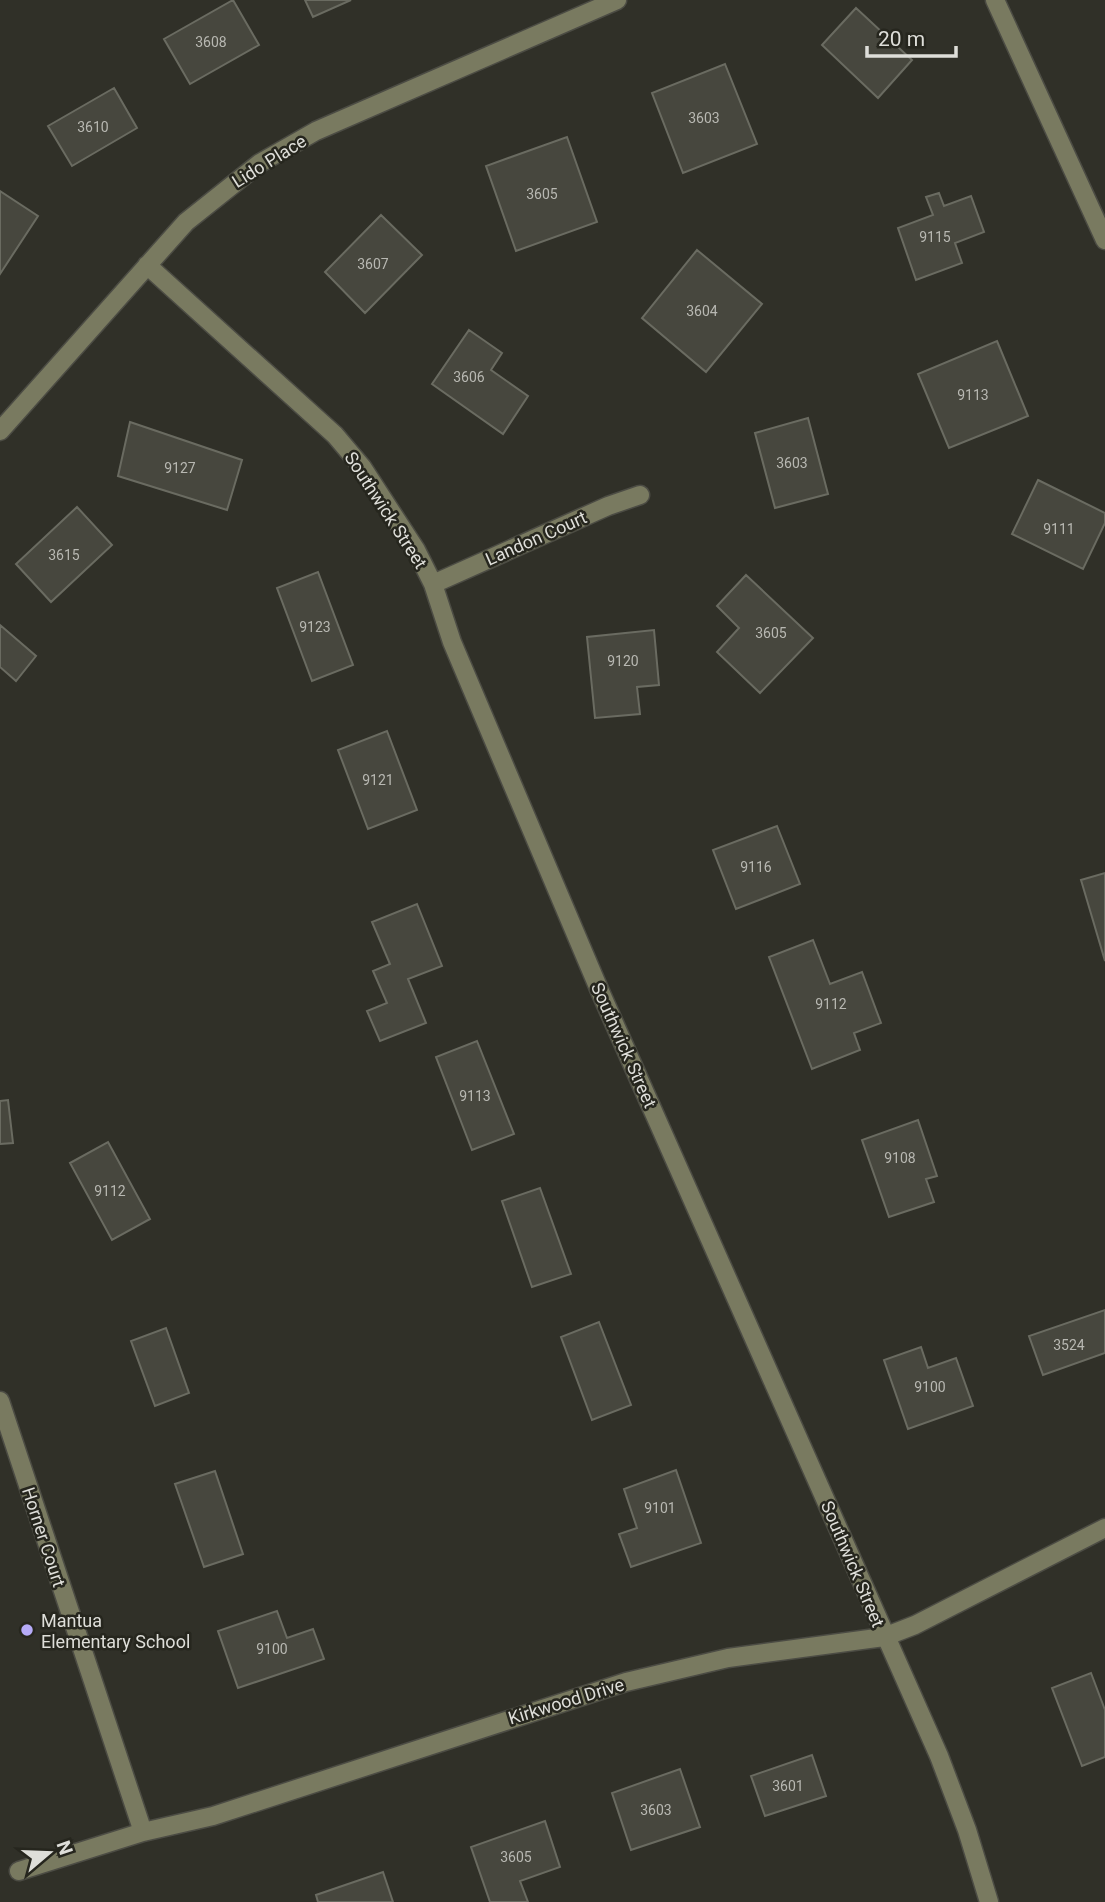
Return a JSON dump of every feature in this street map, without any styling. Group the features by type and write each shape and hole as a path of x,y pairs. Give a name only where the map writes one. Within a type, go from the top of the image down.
{"street":[{"name":"Lido Place","path":"0,431 147,265 207,202 282,150 316,131 617,0"},
{"path":"995,0 1105,240"},
{"name":"Southwick Street","path":"147,265 335,435 362,467 403,530 433,584 452,642 599,989 939,1756 967,1830 989,1902"},
{"name":"Landon Court","path":"433,584 608,506 640,495"},
{"name":"Horner Court","path":"0,1401 143,1832"},
{"name":"Kirkwood Drive","path":"19,1871 143,1832 213,1816 626,1682 728,1658 884,1637 915,1625 1105,1528"}],"building":[{"path":"233,0 259,45 190,84 164,39"},
{"path":"305,0 351,0 313,17"},
{"path":"856,8 912,60 878,98 822,45"},
{"path":"725,64 757,144 683,173 652,93"},
{"path":"114,88 137,128 72,166 48,126"},
{"path":"567,137 597,222 516,251 486,166"},
{"path":"0,191 38,216 0,274"},
{"path":"939,193 944,206 971,196 984,232 955,243 962,263 916,280 898,228 933,215 926,197"},
{"path":"381,215 422,255 365,313 325,272"},
{"path":"697,250 762,304 706,372 642,318"},
{"path":"469,330 502,353 491,370 528,396 503,434 432,384"},
{"path":"997,341 1028,416 949,448 918,374"},
{"path":"808,418 828,494 775,508 755,433"},
{"path":"130,422 242,460 227,510 118,476"},
{"path":"1038,480 1105,513 1105,523 1083,569 1012,534"},
{"path":"77,507 112,545 51,602 16,564"},
{"path":"318,572 353,665 312,681 277,588"},
{"path":"746,575 813,638 760,693 717,652 739,628 717,606"},
{"path":"0,625 36,656 16,681 0,667"},
{"path":"654,630 659,685 637,687 640,714 595,718 587,637"},
{"path":"387,731 417,810 368,829 338,750"},
{"path":"777,826 800,884 736,909 713,850"},
{"path":"1105,873 1105,961 1081,880"},
{"path":"417,904 442,966 408,979 426,1023 380,1041 367,1011 387,1003 373,971 390,964 372,922"},
{"path":"813,940 830,984 862,972 881,1023 854,1033 860,1050 812,1069 769,957"},
{"path":"477,1041 514,1134 472,1150 436,1057"},
{"path":"8,1100 13,1143 0,1144 0,1101"},
{"path":"918,1120 937,1176 926,1179 934,1202 889,1217 862,1140"},
{"path":"108,1142 150,1219 112,1240 70,1163"},
{"path":"540,1188 571,1274 532,1287 502,1201"},
{"path":"1105,1310 1105,1353 1043,1375 1029,1336"},
{"path":"599,1322 631,1405 592,1420 561,1337"},
{"path":"166,1328 189,1393 155,1406 131,1341"},
{"path":"921,1347 928,1368 956,1358 973,1406 908,1429 884,1360"},
{"path":"676,1470 701,1543 631,1567 619,1534 637,1528 624,1489"},
{"path":"215,1471 243,1554 204,1567 175,1484"},
{"path":"277,1611 287,1638 313,1629 324,1659 238,1688 218,1631"},
{"path":"1091,1673 1105,1710 1105,1757 1082,1766 1052,1688"},
{"path":"812,1755 826,1796 765,1816 751,1776"},
{"path":"680,1769 700,1827 631,1850 612,1793"},
{"path":"545,1821 560,1867 520,1881 528,1902 490,1902 471,1847"},
{"path":"383,1872 393,1902 318,1902 316,1895"}],"place":[{"name":"Mantua Elementary School","path":"27,1630"}]}
